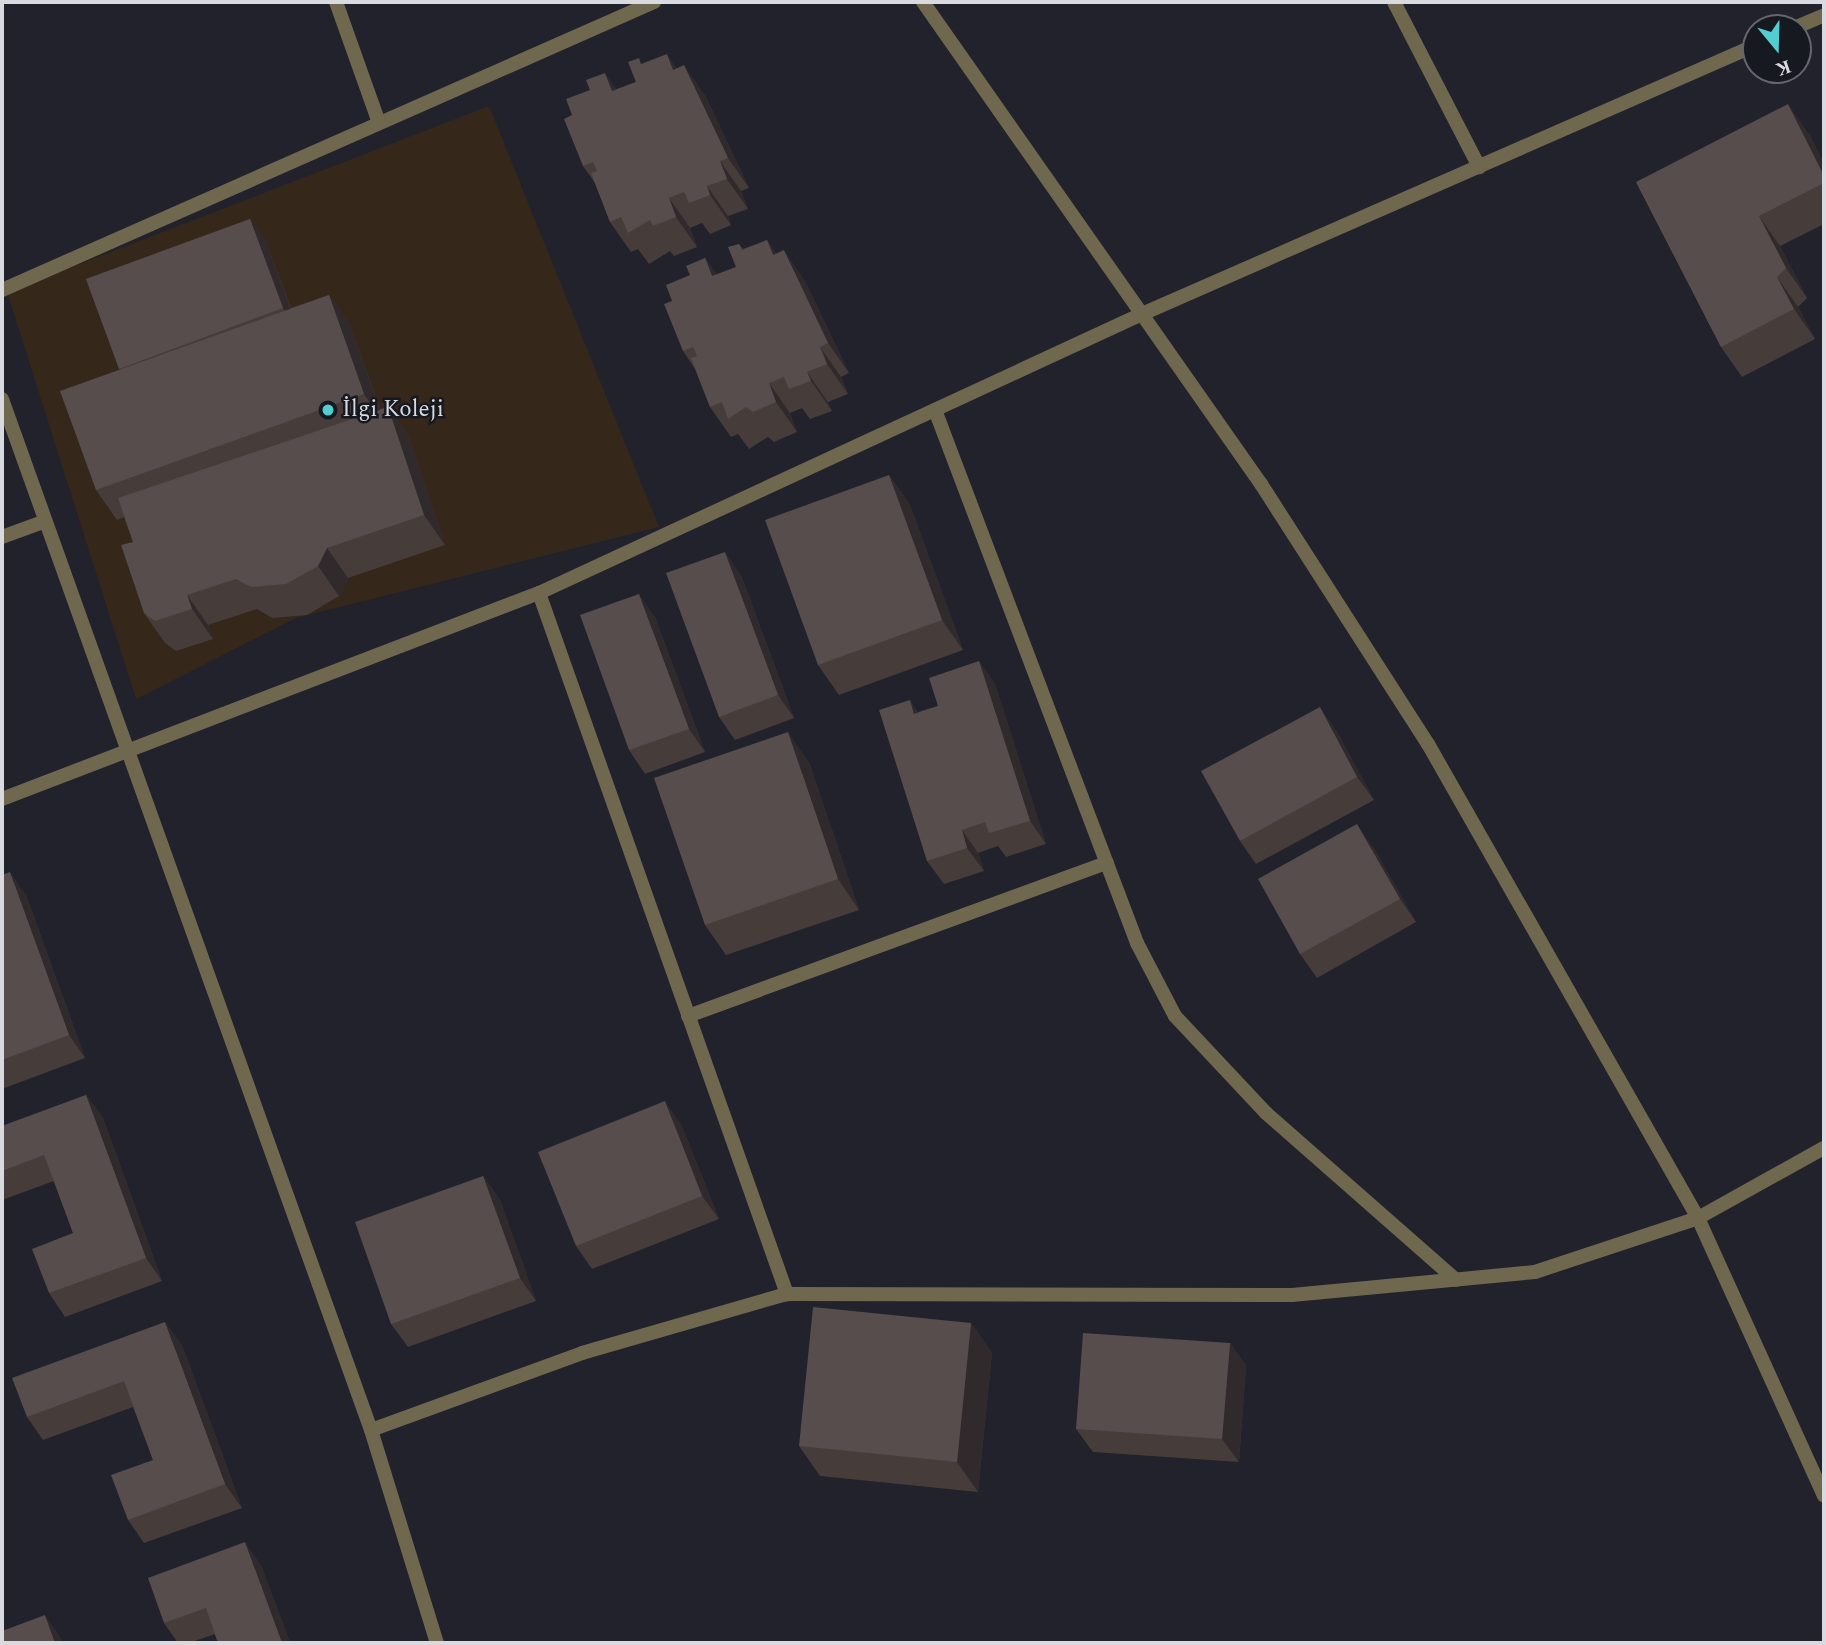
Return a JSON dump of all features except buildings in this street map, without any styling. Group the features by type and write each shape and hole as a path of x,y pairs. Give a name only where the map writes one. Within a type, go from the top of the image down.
{"street":[{"path":"336,2 379,123"},
{"path":"2,290 654,2"},
{"path":"923,2 1261,484 1428,744 1698,1219 1824,1496"},
{"path":"1394,2 1479,167"},
{"path":"2,799 539,593 1142,314 1742,51"},
{"path":"2,399 43,522 372,1430 438,1643"},
{"path":"935,410 1107,863 1175,1016 1266,1113 1456,1280"},
{"path":"2,537 43,522"},
{"path":"539,593 787,1294"},
{"path":"688,1016 1107,863"},
{"path":"372,1430 582,1353 787,1294 1292,1295 1535,1272 1698,1219 1824,1148"}],"shaded area":[{"name":"İlgi Koleji","path":"489,106 659,527 296,618 136,699 7,292"}],"place":[{"name":"İlgi Koleji","path":"328,410"}]}
